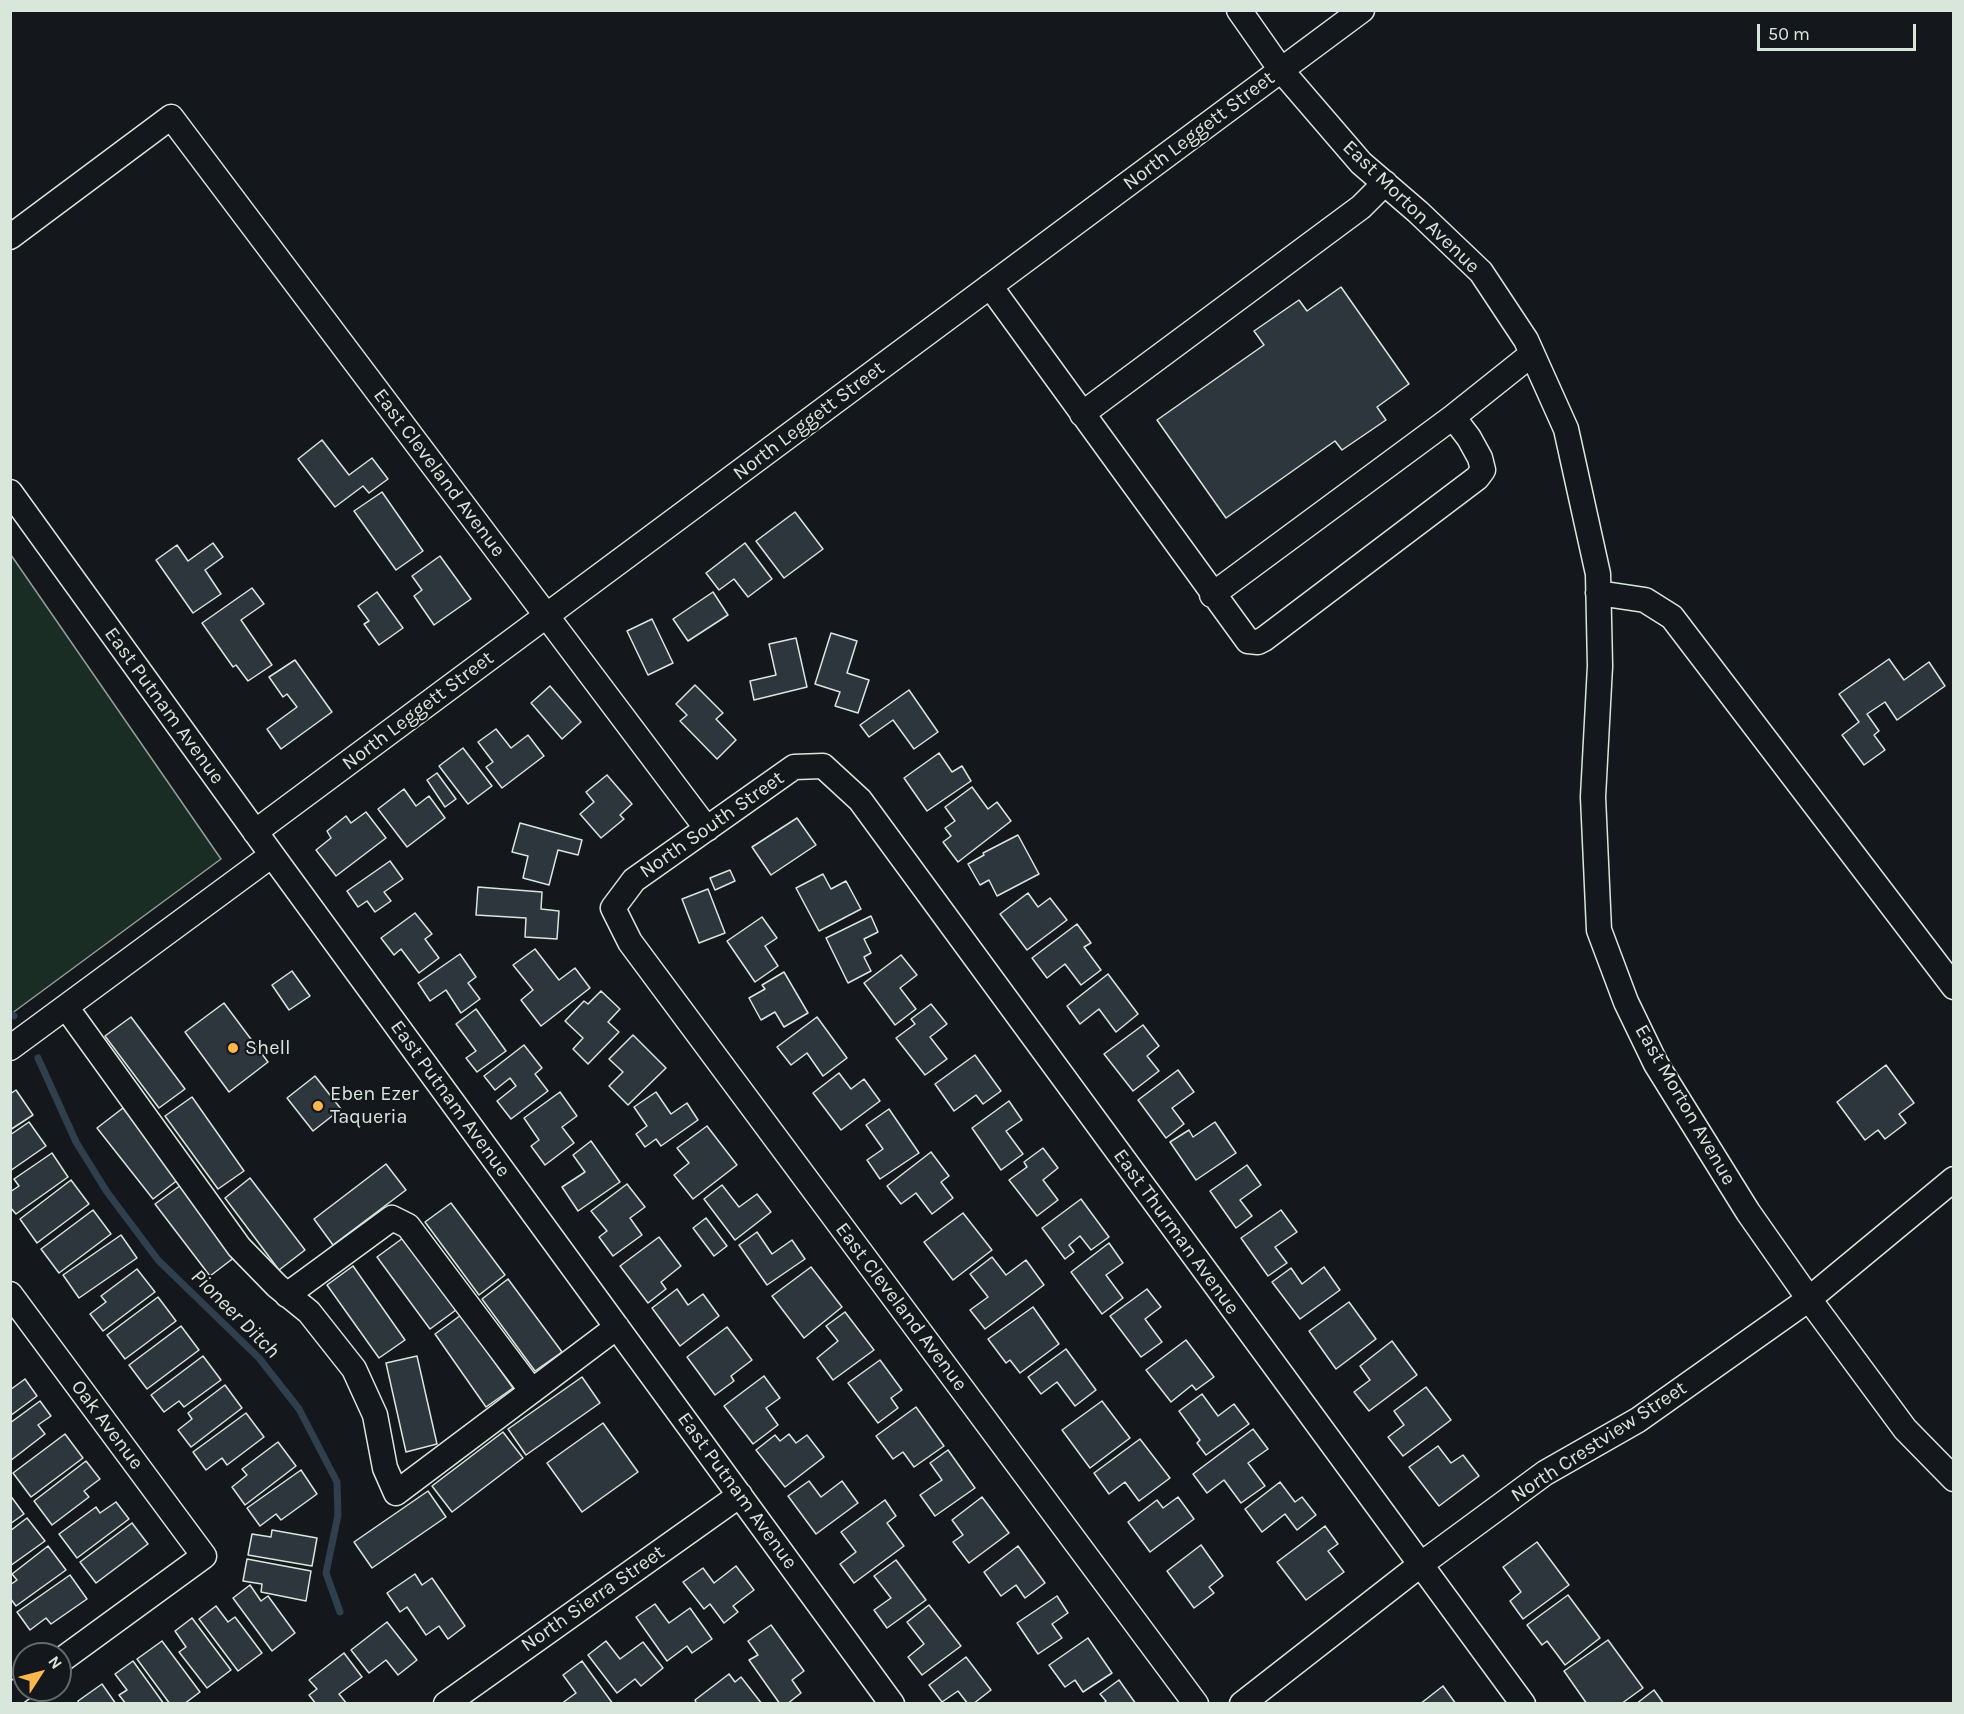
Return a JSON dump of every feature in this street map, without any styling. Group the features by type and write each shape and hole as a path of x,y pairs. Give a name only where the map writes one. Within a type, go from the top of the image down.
{"street":[{"name":"East Morton Avenue","path":"1239,10 1281,70 1362,163 1481,272 1526,340 1566,429 1598,574 1600,666 1593,797 1599,930 1626,1002 1656,1064 1748,1212 1905,1429 1953,1479"},
{"name":"North Leggett Street","path":"255,832 1362,10"},
{"name":"East Cleveland Avenue","path":"10,237 171,117 707,829"},
{"path":"1082,414 1361,207 1385,183"},
{"path":"990,286 1212,595 1248,641 1258,642 1264,639 1477,478 1483,470 1480,458 1469,438 1453,417"},
{"path":"1212,595 1453,417 1532,354"},
{"name":"East Putnam Avenue","path":"10,492 255,832 740,1495 883,1700"},
{"path":"1598,593 1646,600 1672,617 1953,987"},
{"name":"North South Street","path":"613,908 634,880 794,767 823,766"},
{"name":"East Thurman Avenue","path":"823,766 860,800 1523,1704"},
{"path":"10,1048 272,855"},
{"name":"East Cleveland Avenue","path":"613,908 630,942 1196,1704"},
{"path":"66,1007 239,1247 287,1295 309,1312 354,1369 375,1414 385,1468 396,1493 617,1327"},
{"name":"North Crestview Street","path":"1242,1704 1419,1565 1545,1473 1638,1420 1809,1299 1953,1179"},
{"path":"287,1295 392,1218 408,1226 532,1390"},
{"name":"Oak Avenue","path":"10,1294 204,1556 72,1651"},
{"name":"North Sierra Street","path":"446,1704 740,1495"}],"green space":[{"path":"11,555 221,859 10,1014"}],"building":[{"path":"1341,287 1409,384 1377,407 1386,420 1342,450 1335,441 1226,518 1157,420 1264,345 1254,331 1299,300 1307,311"},
{"path":"322,440 349,475 372,458 388,479 369,493 363,486 335,507 298,459"},
{"path":"382,492 423,551 396,570 354,511"},
{"path":"795,512 823,549 784,578 756,541"},
{"path":"213,543 223,557 205,570 221,594 193,613 156,560 177,545 188,561"},
{"path":"745,543 772,579 748,597 734,579 719,590 706,573"},
{"path":"440,556 471,599 434,625 414,596 422,590 412,576"},
{"path":"252,588 264,604 241,620 272,665 248,681 236,665 233,667 202,623"},
{"path":"377,592 403,628 379,645 364,624 369,621 358,606"},
{"path":"713,592 728,615 688,641 673,619"},
{"path":"652,619 673,663 648,675 627,631"},
{"path":"831,633 857,641 847,673 869,680 858,713 835,706 840,692 815,684"},
{"path":"796,638 807,687 754,700 750,681 776,675 769,644"},
{"path":"1889,659 1904,680 1929,662 1945,686 1897,720 1885,702 1867,714 1879,731 1874,735 1885,750 1864,765 1842,735 1859,722 1839,694"},
{"path":"295,660 332,712 281,749 267,729 297,707 287,694 283,697 269,677"},
{"path":"695,685 723,713 716,719 736,740 717,759 680,721 687,715 676,704"},
{"path":"550,686 581,722 562,739 531,703"},
{"path":"909,690 938,732 914,749 893,720 869,737 860,725"},
{"path":"496,729 511,748 528,735 544,756 502,788 486,767 493,762 478,742"},
{"path":"463,748 492,786 468,804 439,766"},
{"path":"939,753 952,772 962,766 971,781 927,811 904,778"},
{"path":"437,773 456,799 445,807 427,780"},
{"path":"607,775 632,804 620,815 624,819 601,838 580,814 594,802 586,792"},
{"path":"972,787 988,809 997,802 1011,821 958,862 943,842 951,836 945,828 955,821 945,807"},
{"path":"404,789 416,806 429,796 445,818 407,847 378,809"},
{"path":"366,812 386,838 336,876 316,850 331,838 327,831 346,816 351,823"},
{"path":"797,818 816,845 771,875 752,847"},
{"path":"520,823 582,840 578,855 558,850 549,885 523,878 528,856 512,852"},
{"path":"1018,835 1039,874 997,896 989,880 980,885 968,864 984,855 983,853"},
{"path":"390,861 403,879 384,892 391,901 375,912 367,901 358,907 347,891"},
{"path":"730,870 735,881 715,890 710,878"},
{"path":"823,874 831,889 846,881 861,909 819,931 796,888"},
{"path":"478,887 542,892 541,909 559,911 557,939 525,937 526,918 476,915"},
{"path":"708,889 725,933 699,943 682,899"},
{"path":"1028,893 1038,907 1050,898 1067,920 1027,950 1000,914"},
{"path":"415,913 432,934 425,939 439,958 419,973 401,949 394,955 381,938"},
{"path":"871,916 878,932 864,939 871,953 864,957 871,971 848,983 826,938"},
{"path":"762,917 777,938 765,946 778,966 755,982 727,941"},
{"path":"1077,924 1091,943 1084,947 1101,970 1081,985 1065,964 1047,978 1032,958"},
{"path":"535,949 559,980 575,968 590,988 541,1026 521,1000 533,990 513,965"},
{"path":"460,954 476,977 468,983 480,999 461,1013 446,990 430,1001 418,983"},
{"path":"901,955 917,975 900,988 916,1009 895,1025 864,983"},
{"path":"292,971 310,996 289,1010 272,985"},
{"path":"784,972 808,1013 784,1027 775,1012 761,1020 749,998 765,989 762,985"},
{"path":"1108,974 1138,1014 1116,1032 1099,1009 1080,1024 1067,1006"},
{"path":"601,991 620,1009 608,1022 619,1032 588,1064 573,1049 583,1038 565,1021 584,1001 588,1004"},
{"path":"224,1003 268,1062 229,1092 185,1032"},
{"path":"931,1004 947,1024 930,1037 947,1059 925,1075 896,1038 915,1024 911,1019"},
{"path":"476,1009 506,1051 477,1072 466,1058 476,1051 456,1024"},
{"path":"131,1017 185,1089 159,1108 105,1036"},
{"path":"817,1017 847,1058 823,1076 807,1053 791,1065 777,1047"},
{"path":"1143,1025 1159,1046 1147,1056 1159,1071 1133,1091 1104,1054"},
{"path":"633,1035 666,1068 628,1105 609,1086 623,1072 609,1059"},
{"path":"524,1045 542,1068 535,1074 548,1091 511,1119 497,1101 516,1086 510,1078 495,1090 484,1076"},
{"path":"975,1055 1001,1091 983,1104 976,1095 954,1111 935,1084"},
{"path":"1886,1065 1914,1103 1899,1114 1906,1123 1885,1139 1878,1130 1865,1140 1837,1102"},
{"path":"1178,1070 1194,1092 1172,1108 1184,1124 1166,1138 1138,1100"},
{"path":"839,1073 851,1089 864,1079 880,1101 841,1130 813,1093"},
{"path":"315,1076 341,1109 313,1131 287,1098"},
{"path":"16,1090 33,1115 10,1130 10,1094"},
{"path":"560,1092 577,1116 562,1127 574,1143 545,1165 531,1146 539,1140 524,1118"},
{"path":"656,1092 671,1114 687,1103 698,1120 661,1146 656,1139 645,1147 636,1134 647,1126 634,1107"},
{"path":"192,1097 244,1171 218,1189 165,1116"},
{"path":"1009,1101 1022,1120 1006,1131 1023,1154 1001,1170 972,1128"},
{"path":"123,1108 179,1179 153,1199 97,1128"},
{"path":"889,1109 919,1153 880,1179 867,1160 883,1149 866,1125"},
{"path":"29,1122 46,1146 10,1171 10,1135"},
{"path":"1215,1122 1236,1153 1196,1180 1170,1142 1189,1130 1193,1137"},
{"path":"707,1126 737,1165 693,1199 674,1175 689,1163 677,1148"},
{"path":"591,1141 620,1182 578,1211 562,1187 585,1172 573,1155"},
{"path":"1043,1148 1058,1168 1043,1180 1058,1200 1037,1216 1009,1180 1027,1167 1024,1162"},
{"path":"931,1152 949,1176 941,1182 953,1198 932,1214 916,1193 901,1204 887,1186"},
{"path":"52,1153 68,1177 16,1214 10,1207 10,1192 19,1186 14,1179"},
{"path":"386,1164 406,1190 333,1245 314,1219"},
{"path":"1247,1165 1261,1185 1240,1200 1252,1216 1236,1228 1210,1191"},
{"path":"250,1178 305,1250 279,1270 225,1198"},
{"path":"71,1180 89,1204 37,1243 20,1219"},
{"path":"627,1184 645,1207 630,1218 642,1235 613,1256 599,1237 607,1231 591,1211"},
{"path":"181,1185 235,1257 210,1276 155,1204"},
{"path":"722,1185 739,1207 757,1194 771,1212 735,1240 704,1199"},
{"path":"1081,1199 1109,1237 1091,1250 1080,1236 1069,1245 1074,1252 1065,1259 1042,1228"},
{"path":"451,1203 505,1275 479,1295 425,1222"},
{"path":"93,1210 111,1234 59,1273 41,1249"},
{"path":"1281,1210 1297,1232 1275,1247 1287,1263 1268,1276 1241,1238"},
{"path":"963,1213 992,1250 953,1280 924,1242"},
{"path":"706,1218 727,1246 714,1256 693,1228"},
{"path":"757,1232 772,1254 792,1240 805,1259 767,1285 739,1245"},
{"path":"121,1235 137,1258 79,1298 63,1275"},
{"path":"659,1237 681,1266 661,1282 666,1289 648,1303 620,1266"},
{"path":"403,1238 456,1310 430,1329 377,1257"},
{"path":"1109,1243 1123,1263 1106,1275 1123,1298 1102,1314 1071,1272"},
{"path":"992,1257 1006,1275 1026,1260 1044,1285 985,1329 970,1310 988,1297 970,1274"},
{"path":"353,1266 405,1340 379,1358 327,1285"},
{"path":"811,1267 842,1307 804,1338 772,1296"},
{"path":"1324,1267 1340,1290 1300,1319 1272,1282 1291,1268 1302,1284"},
{"path":"137,1269 155,1292 103,1331 90,1314 106,1302 101,1296"},
{"path":"508,1279 562,1352 535,1371 482,1299"},
{"path":"677,1289 688,1305 703,1294 719,1316 680,1346 652,1308"},
{"path":"1147,1289 1161,1307 1145,1319 1162,1342 1141,1357 1110,1316"},
{"path":"158,1297 176,1321 125,1359 107,1335"},
{"path":"1349,1302 1376,1339 1336,1369 1309,1331"},
{"path":"1033,1307 1059,1344 1020,1373 1010,1360 1006,1363 988,1339"},
{"path":"845,1312 874,1350 833,1380 817,1358 838,1341 826,1326"},
{"path":"461,1315 513,1388 486,1407 435,1334"},
{"path":"181,1326 199,1350 147,1389 129,1365"},
{"path":"727,1327 752,1360 731,1376 734,1381 715,1395 687,1357"},
{"path":"1186,1340 1214,1377 1196,1390 1192,1385 1171,1402 1146,1370"},
{"path":"1392,1341 1417,1375 1369,1411 1354,1392 1370,1380 1360,1366"},
{"path":"1066,1349 1096,1390 1075,1406 1057,1382 1041,1394 1028,1377"},
{"path":"203,1356 221,1380 184,1407 179,1401 164,1412 151,1395"},
{"path":"417,1356 437,1444 406,1452 386,1363"},
{"path":"880,1360 902,1390 891,1398 898,1408 878,1423 848,1383"},
{"path":"764,1376 780,1398 766,1408 778,1425 753,1444 724,1406"},
{"path":"582,1377 600,1403 526,1455 508,1429"},
{"path":"25,1379 37,1396 10,1416 10,1390"},
{"path":"225,1385 242,1408 191,1447 178,1430 192,1419 188,1413"},
{"path":"1426,1387 1451,1420 1403,1456 1388,1437 1404,1425 1394,1411"},
{"path":"1202,1394 1218,1416 1234,1404 1249,1424 1206,1455 1197,1443 1200,1440 1179,1411"},
{"path":"40,1401 51,1416 38,1425 45,1434 10,1461 10,1423"},
{"path":"1102,1401 1130,1438 1090,1468 1062,1430"},
{"path":"916,1407 944,1446 914,1467 903,1452 893,1459 876,1436"},
{"path":"246,1413 264,1437 227,1465 222,1458 206,1470 193,1452"},
{"path":"603,1423 638,1472 582,1512 547,1463"},
{"path":"1253,1429 1268,1449 1248,1463 1265,1486 1241,1503 1224,1480 1207,1493 1193,1474"},
{"path":"503,1432 523,1458 452,1512 432,1486"},
{"path":"65,1434 83,1458 31,1497 13,1473"},
{"path":"789,1434 796,1443 807,1435 824,1457 785,1487 756,1450 775,1435 780,1441"},
{"path":"1140,1439 1170,1478 1139,1501 1125,1482 1109,1494 1094,1473"},
{"path":"278,1442 296,1466 245,1505 232,1487 247,1475 242,1469"},
{"path":"1438,1446 1451,1463 1463,1455 1479,1476 1439,1506 1409,1467"},
{"path":"948,1450 975,1488 935,1516 920,1495 942,1480 930,1463"},
{"path":"86,1461 100,1479 84,1491 89,1497 52,1525 34,1501"},
{"path":"301,1470 317,1494 281,1520 276,1514 260,1526 247,1508"},
{"path":"809,1481 821,1497 842,1481 858,1503 816,1534 788,1496"},
{"path":"1280,1482 1295,1502 1302,1497 1316,1515 1297,1530 1285,1514 1262,1532 1245,1509"},
{"path":"428,1491 446,1517 372,1568 354,1542"},
{"path":"10,1495 24,1514 10,1524"},
{"path":"982,1497 1009,1533 969,1563 953,1542 963,1535 952,1520"},
{"path":"1178,1497 1194,1519 1150,1552 1128,1522 1157,1500 1163,1508"},
{"path":"885,1500 896,1516 887,1523 904,1546 854,1583 840,1564 856,1552 841,1532"},
{"path":"116,1502 129,1519 77,1558 59,1534 96,1507 100,1513"},
{"path":"27,1518 45,1541 10,1566 10,1531"},
{"path":"132,1523 148,1544 96,1583 80,1562"},
{"path":"1325,1526 1338,1544 1328,1551 1344,1572 1306,1600 1277,1562"},
{"path":"272,1530 317,1538 312,1566 248,1555 252,1534 271,1537"},
{"path":"1537,1542 1569,1585 1523,1619 1510,1601 1521,1592 1503,1567"},
{"path":"1201,1545 1223,1576 1209,1587 1214,1593 1194,1608 1167,1571"},
{"path":"48,1546 66,1570 16,1606 10,1598 10,1585 17,1580 12,1574"},
{"path":"1018,1546 1045,1583 1025,1598 1016,1585 1001,1596 984,1572"},
{"path":"247,1559 311,1571 306,1601 261,1592 262,1584 243,1581"},
{"path":"896,1560 926,1600 887,1628 874,1610 891,1598 874,1576"},
{"path":"736,1566 754,1590 733,1606 738,1612 724,1623 710,1604 704,1609 683,1582 703,1568 714,1583"},
{"path":"415,1574 422,1585 432,1578 465,1626 448,1639 439,1626 426,1635 407,1607 400,1612 387,1593"},
{"path":"70,1575 87,1599 51,1624 46,1618 30,1630 17,1612"},
{"path":"250,1585 261,1601 268,1596 295,1633 272,1651 233,1598"},
{"path":"1568,1595 1600,1638 1565,1665 1547,1641 1542,1645 1527,1625"},
{"path":"1057,1596 1068,1613 1052,1624 1062,1638 1038,1654 1017,1623"},
{"path":"655,1604 669,1623 690,1608 712,1639 692,1653 687,1646 667,1661 636,1617"},
{"path":"929,1605 961,1646 922,1675 908,1657 924,1644 907,1622"},
{"path":"216,1606 228,1622 235,1617 262,1653 238,1671 199,1619"},
{"path":"192,1618 231,1670 207,1688 179,1652 186,1647 175,1631"},
{"path":"387,1622 417,1660 398,1675 386,1660 369,1673 351,1650"},
{"path":"771,1625 804,1671 792,1680 801,1693 787,1704 780,1704 749,1660 758,1655 748,1641"},
{"path":"1088,1638 1112,1673 1083,1692 1075,1680 1065,1687 1049,1665"},
{"path":"1608,1640 1643,1688 1621,1704 1587,1704 1564,1671"},
{"path":"162,1641 200,1692 184,1704 170,1704 137,1659"},
{"path":"606,1641 620,1659 643,1642 663,1668 641,1686 635,1679 617,1693 588,1655"},
{"path":"344,1653 362,1677 339,1694 347,1704 316,1704 309,1695 317,1689 309,1680"},
{"path":"966,1657 991,1690 973,1704 968,1704 958,1691 942,1702 929,1685"},
{"path":"133,1661 164,1704 126,1704 119,1695 127,1690 115,1674"},
{"path":"582,1661 613,1704 561,1704 576,1693 563,1675"},
{"path":"729,1674 735,1682 741,1677 762,1704 697,1704 695,1700"},
{"path":"1119,1680 1136,1704 1103,1704 1106,1701 1100,1694"},
{"path":"102,1684 116,1704 79,1704 78,1701"},
{"path":"1443,1686 1456,1704 1420,1704"},
{"path":"1654,1690 1664,1704 1636,1704"}],"waterway":[{"name":"Pioneer Ditch","path":"10,1013 14,1016"},
{"name":"Pioneer Ditch","path":"38,1058 76,1142 107,1192 158,1260 259,1358 299,1409 337,1482 338,1515 326,1573 340,1612"}],"place":[{"name":"Shell","path":"233,1048"},
{"name":"Eben Ezer Taqueria","path":"318,1106"}]}
